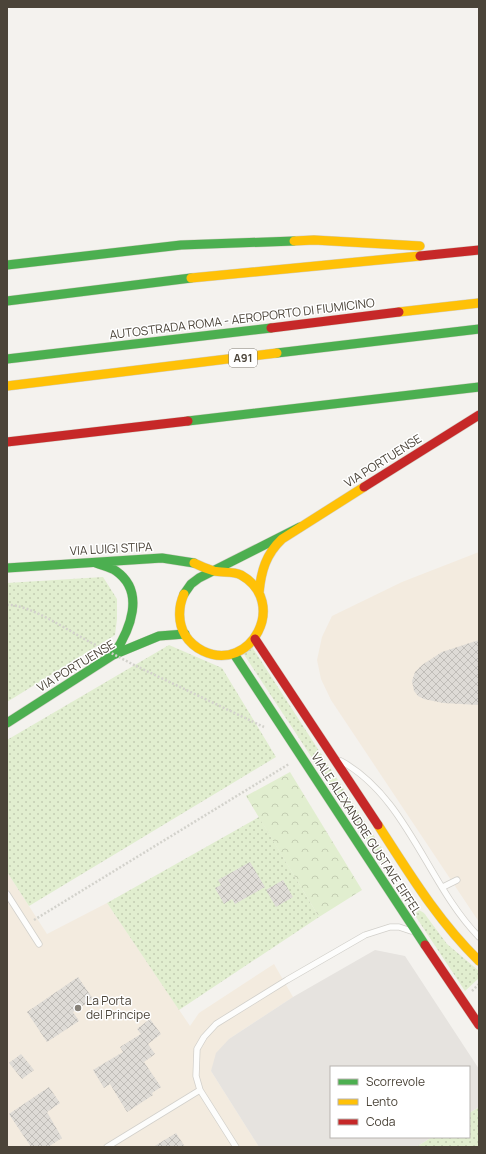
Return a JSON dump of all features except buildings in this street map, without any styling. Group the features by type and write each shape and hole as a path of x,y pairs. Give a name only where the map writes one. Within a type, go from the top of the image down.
{"main road":[{"path":"7,265 181,244 314,240 479,249"},
{"path":"7,301 155,282 479,249"},
{"name":"AUTOSTRADA ROMA - AEROPORTO DI FIUMICINO","path":"7,359 479,302"},
{"name":"A91","path":"7,386 479,329"},
{"path":"7,442 425,392 479,387"},
{"name":"VIA PORTUENSE","path":"215,571 228,571 240,575 251,582 259,593 263,604 264,616 262,628 256,639 246,648 234,654 220,656 206,653 194,645 185,634 180,622 179,608 183,595 191,584 202,576 215,571 300,527 479,415"},
{"name":"VIA PORTUENSE","path":"259,593 262,570 270,552 300,527"},
{"name":"VIA LUIGI STIPA","path":"7,568 134,558 171,558 189,562 215,571"},
{"path":"92,562 118,572 123,578 132,597 134,608 128,635 113,655"},
{"name":"VIA PORTUENSE","path":"7,723 113,655 159,636 185,634"},
{"name":"VIALE ALEXANDRE GUSTAVE EIFFEL","path":"256,639 441,921 457,940 479,961"},
{"name":"VIALE ALEXANDRE GUSTAVE EIFFEL","path":"234,654 416,933 479,1025"}],"lane":[{"path":"333,756 357,771 384,797 443,887 479,937"},
{"path":"443,887 457,880"},
{"path":"7,894 39,944"},
{"path":"236,1147 200,1090 196,1076 197,1050 204,1037 216,1024 287,980 365,935 390,927 399,927 416,933"},
{"path":"107,1147 200,1090"}],"path":[{"path":"7,605 18,606 31,610 136,666 266,728"},
{"path":"27,924 290,763"}],"shaded area":[{"path":"479,552 479,922 331,700 321,679 317,660 322,637 332,616 402,582"},
{"path":"7,872 47,934 107,903 190,1026 199,1013 274,964 293,997 229,1039 211,1071 259,1147 7,1147"},
{"path":"375,950 405,956 479,1069 479,1107 470,1112 470,1066 330,1066 330,1138 430,1138 416,1147 259,1147 211,1071 216,1053 229,1039 293,997"}],"green space":[{"path":"103,577 117,599 115,635 7,702 7,583"},
{"path":"169,645 222,668 276,757 29,906 7,872 7,740"},
{"path":"252,647 387,856 388,859 386,862 383,863 380,861 243,653"},
{"path":"290,772 362,890 319,917 246,796"},
{"path":"259,817 319,917 179,1010 107,903"},
{"path":"419,910 424,913 447,944 479,971 479,978 465,991 416,917 416,913"},
{"path":"479,1107 479,1147 416,1147 430,1138 470,1138 470,1112"}],"traffic: fast":[{"path":"7,265 181,245 294,241"},
{"path":"7,301 191,278"},
{"path":"7,359 271,328"},
{"path":"277,353 479,329"},
{"path":"188,421 479,387"},
{"path":"184,594 191,584 199,578 300,527"},
{"path":"7,568 162,558 194,563"},
{"path":"96,563 116,571 131,589 133,600 130,623 114,654"},
{"path":"7,723 113,655 159,636 185,634"},
{"path":"234,654 425,945"}],"traffic: slow":[{"path":"294,241 314,240 420,246"},
{"path":"191,278 420,256"},
{"path":"399,312 479,303"},
{"path":"7,386 277,353"},
{"path":"259,593 265,563 276,545 282,539 364,487"},
{"path":"184,594 181,604 181,625 185,635 191,643 203,651 220,655 236,653 249,644 258,632 263,617 262,602 255,587 241,575 214,571 194,563"},
{"path":"378,825 437,913 450,930 479,961"}],"traffic: jam":[{"path":"420,256 479,250"},
{"path":"271,328 399,312"},
{"path":"364,487 479,415"},
{"path":"7,442 188,421"},
{"path":"255,639 378,825"},
{"path":"425,945 479,1025"}],"place":[{"name":"La Porta del Principe","path":"78,1008"}]}
